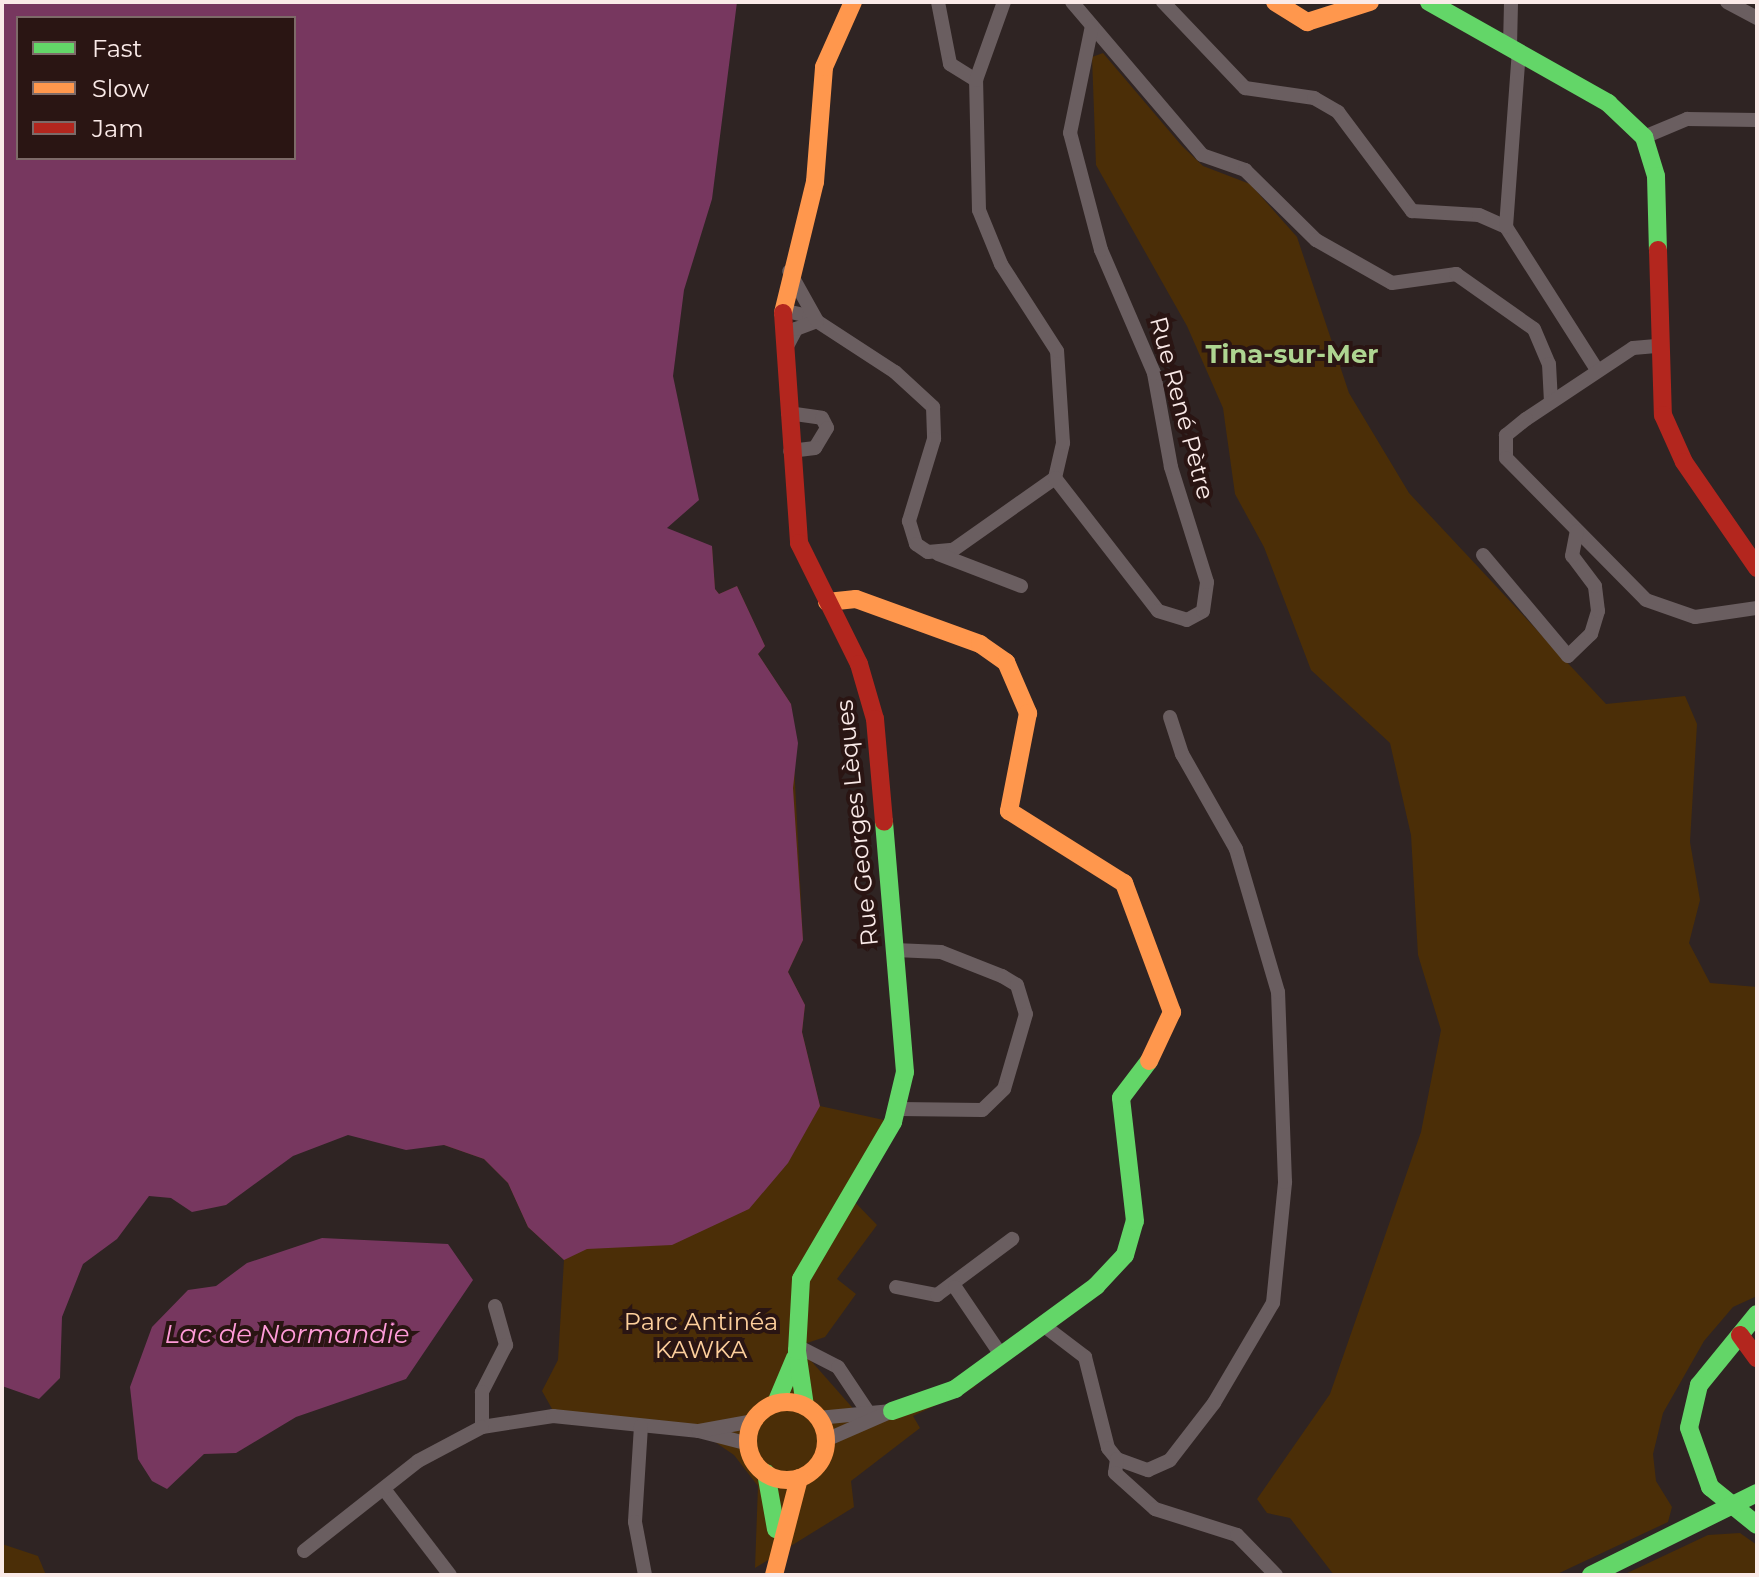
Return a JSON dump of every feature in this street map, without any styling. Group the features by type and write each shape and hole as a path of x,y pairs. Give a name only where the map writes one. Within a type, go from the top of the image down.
{"main road":[{"name":"Rue Georges Lèques","path":"811,1412 797,1349 798,1295 810,1253 899,1109 905,1072 872,701 799,543 782,310 789,271 815,182 826,56 853,2"},
{"path":"1275,2 1307,22 1370,2"},
{"path":"1429,2 1608,103 1644,137 1656,176 1656,346 1668,432 1757,568"},
{"path":"827,602 856,599 980,644 1006,662 1028,713 1007,793 1009,811 1124,883 1170,998 1165,1039 1121,1098 1133,1239 1113,1271 955,1389 892,1411"},
{"path":"1757,1314 1699,1385 1689,1428 1710,1487 1757,1525"},
{"path":"1735,1340 1755,1355"},
{"name":"Rue Georges Lèques","path":"776,1403 797,1349"},
{"path":"774,1575 776,1555 799,1478 819,1463 826,1440 811,1412 776,1403 754,1421 749,1444 766,1473 776,1555"},
{"path":"766,1473 799,1478"},
{"path":"1591,1575 1689,1522 1757,1493"}],"street":[{"path":"938,2 950,64 976,80"},
{"path":"938,554 1055,478 1063,443 1061,365 979,210 976,80 1004,2"},
{"path":"1072,2 1202,155 1245,170 1316,240 1392,283 1456,274 1534,329 1549,364 1551,401"},
{"path":"1163,2 1245,88 1314,98 1338,112 1412,211 1479,215 1506,227 1597,370"},
{"path":"1506,227 1515,50 1511,2"},
{"path":"1727,2 1757,18"},
{"name":"Rue René Pètre","path":"1055,478 1158,611 1196,618 1208,600 1207,582 1171,467 1154,373 1093,229 1070,133 1072,97 1092,26"},
{"path":"1644,137 1687,119 1757,120"},
{"path":"789,271 817,321"},
{"path":"782,310 817,321 912,384 933,407 934,439 909,521 916,544 1021,586"},
{"path":"785,350 796,329 817,321"},
{"path":"1656,346 1636,347 1551,401 1506,435 1504,450 1511,467 1661,609 1695,617 1757,608"},
{"path":"788,413 822,418 827,428 822,444 790,451"},
{"path":"1483,555 1568,656 1591,634 1598,611 1595,586 1572,556 1577,531"},
{"path":"1117,1459 1136,1469 1160,1467 1214,1403 1264,1329 1282,1244 1286,1095 1278,992 1236,849 1182,754 1170,717"},
{"path":"895,950 941,952 1002,976 1017,985 1026,1014 1004,1089 982,1110 899,1109"},
{"path":"896,1287 922,1295 955,1287 1012,1239"},
{"path":"955,1287 1001,1355"},
{"path":"482,1427 482,1392 506,1345 495,1306"},
{"path":"1043,1325 1085,1357 1117,1459 1115,1473 1155,1509 1237,1535 1276,1575"},
{"path":"797,1349 838,1367 870,1415"},
{"path":"811,1412 870,1415 892,1411"},
{"path":"826,1440 892,1411"},
{"path":"304,1551 384,1489 482,1427 553,1416 699,1431 749,1444"},
{"path":"699,1431 754,1421"},
{"path":"641,1426 635,1522 645,1575"},
{"path":"384,1489 450,1575"}],"green space":[{"path":"1103,53 1182,146 1203,166 1250,184 1297,237 1349,393 1409,493 1606,704 1685,696 1697,724 1690,842 1700,900 1689,943 1710,983 1757,987 1757,1296 1733,1307 1704,1341 1663,1413 1653,1454 1656,1481 1672,1507 1668,1522 1555,1575 1334,1575 1290,1518 1267,1513 1257,1499 1330,1394 1421,1132 1441,1030 1418,955 1411,835 1390,743 1311,670 1264,547 1235,494 1223,408 1187,326 1096,165 1092,57"},
{"name":"Parc Antinéa KAWKA","path":"712,546 715,589 719,594 737,586 765,646 758,654 791,704 803,940 788,972 805,1005 802,1032 820,1106 893,1122 849,1196 877,1225 837,1279 856,1294 825,1337 798,1346 865,1422 979,1385 913,1416 920,1428 851,1481 854,1507 755,1568 758,1486 734,1455 699,1431 556,1416 542,1391 558,1360 564,1260 528,1227 508,1183 484,1159 444,1145"},
{"path":"1740,1533 1757,1545 1757,1575 1623,1575 1708,1535"},
{"path":"2,1544 38,1556 46,1575 2,1575"}],"water":[{"path":"2,2 737,2 712,199 684,290 673,376 699,500 667,528 712,546 715,589 719,594 737,586 765,646 758,654 791,704 798,743 793,788 803,940 788,972 805,1005 802,1032 820,1106 788,1163 749,1209 672,1245 587,1249 564,1260 528,1227 508,1183 484,1159 444,1145 406,1150 348,1135 293,1156 226,1205 192,1212 171,1198 149,1196 117,1239 83,1264 62,1317 60,1378 39,1399 2,1386"},
{"name":"Lac de Normandie","path":"322,1238 448,1244 473,1280 406,1379 296,1417 236,1453 204,1454 167,1489 152,1481 138,1459 130,1387 152,1327 188,1290 216,1286 247,1263"}],"traffic: fast":[{"path":"1429,2 1608,103 1644,137 1656,176 1658,250"},
{"path":"805,1406 797,1351 801,1279 893,1122 905,1072 884,822"},
{"path":"892,1411 955,1389 1096,1286 1125,1255 1135,1221 1121,1098 1149,1061"},
{"path":"1757,1314 1699,1385 1689,1428 1710,1487 1757,1525"},
{"path":"776,1403 795,1358"},
{"path":"766,1473 776,1529"},
{"path":"1591,1575 1757,1493"}],"traffic: slow":[{"path":"783,313 815,182 824,67 853,2"},
{"path":"1275,2 1307,22 1370,2"},
{"path":"827,602 856,599 980,644 1006,662 1028,713 1009,811 1124,883 1172,1012 1149,1061"},
{"path":"787,1402 802,1405 814,1414 823,1426 826,1441 823,1456 814,1468 802,1477 787,1480 772,1477 760,1468 751,1456 748,1441 751,1426 760,1414 772,1405 787,1402"},
{"path":"774,1575 799,1478"}],"traffic: jam":[{"path":"1658,250 1663,415 1684,462 1757,568"},
{"path":"783,313 799,543 859,664 875,719 884,822"},
{"path":"1740,1335 1757,1358"}],"district":[{"name":"Tina-sur-Mer","path":"1292,355"}]}
